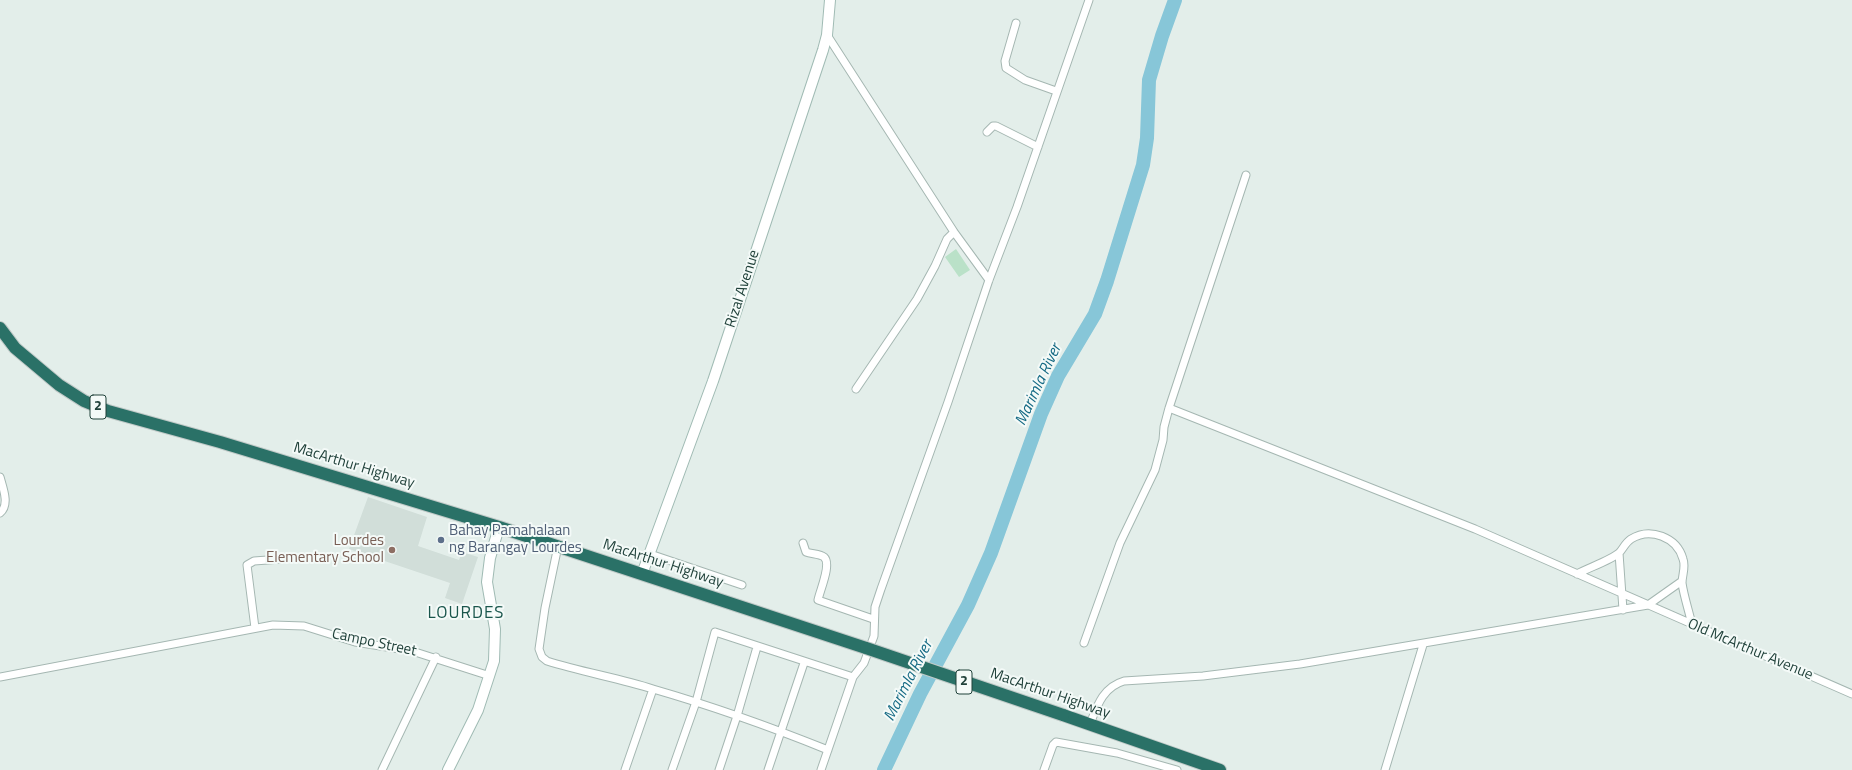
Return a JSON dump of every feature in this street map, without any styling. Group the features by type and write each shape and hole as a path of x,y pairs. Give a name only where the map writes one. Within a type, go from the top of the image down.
{"highway":[{"name":"MacArthur Highway","path":"0,328 15,348 59,385 84,401 108,411 220,442 271,459 558,546 866,648 1220,770"}],"street":[{"name":"Rizal Avenue","path":"642,574 713,381 828,35 830,0"},
{"path":"821,770 853,677 864,663 874,636 873,619 881,589 948,402 989,280 1008,233 1056,91 1089,0"},
{"path":"1016,23 1005,61 1006,68 1024,80 1056,91"},
{"path":"828,35 954,232 989,280"},
{"path":"987,132 993,126 996,126 1038,147"},
{"path":"1084,643 1120,543 1155,470 1164,440 1164,427 1169,408 1246,175"},
{"path":"856,389 917,299 935,266 947,239 954,232"},
{"path":"1169,408 1386,492 1648,606"},
{"path":"0,477 6,504 5,509 0,513"},
{"path":"448,770 478,710 490,676 495,644 493,614 487,582 488,569 499,527"},
{"path":"1577,574 1619,553 1631,539 1642,534 1654,534 1665,537 1675,544 1683,559 1684,570 1682,581 1692,625"},
{"path":"803,543 806,552 823,556 826,560 827,568 818,600 873,619"},
{"path":"558,546 545,608 539,649 542,657 547,661 696,702 781,731 828,750"},
{"path":"1619,553 1623,610"},
{"path":"650,554 742,585"},
{"path":"255,628 247,565 254,561 295,558"},
{"path":"1090,724 1104,694 1116,684 1124,682 1203,676 1300,664 1424,645 1648,606 1682,581"},
{"name":"Old McArthur Avenue","path":"1648,606 1852,694"},
{"name":"Campo Street","path":"0,677 278,624 304,626 355,642 412,651 436,657 490,676"},
{"path":"672,770 696,702 715,632 804,663 853,677"},
{"path":"1385,770 1424,645"},
{"path":"719,770 737,716 757,647"},
{"path":"382,770 436,657"},
{"path":"768,770 804,663"},
{"path":"625,770 653,689"},
{"path":"1044,770 1053,745 1056,742 1117,753 1177,770"}],"shaded area":[{"name":"Lourdes Elementary School","path":"368,497 427,517 418,546 459,560 462,552 478,557 462,604 445,598 450,583 349,549"}],"green space":[{"path":"956,249 970,270 959,277 945,257"}],"waterway":[{"name":"Marimla River","path":"884,770 920,694 968,605 991,553 1041,414 1058,376 1095,314 1107,281 1143,165 1147,138 1149,80 1162,36 1175,0"}],"place":[{"name":"Bahay Pamahalaan ng Barangay Lourdes","path":"441,540"},
{"name":"Lourdes Elementary School","path":"392,550"}],"district":[{"name":"LOURDES","path":"466,614"}]}
